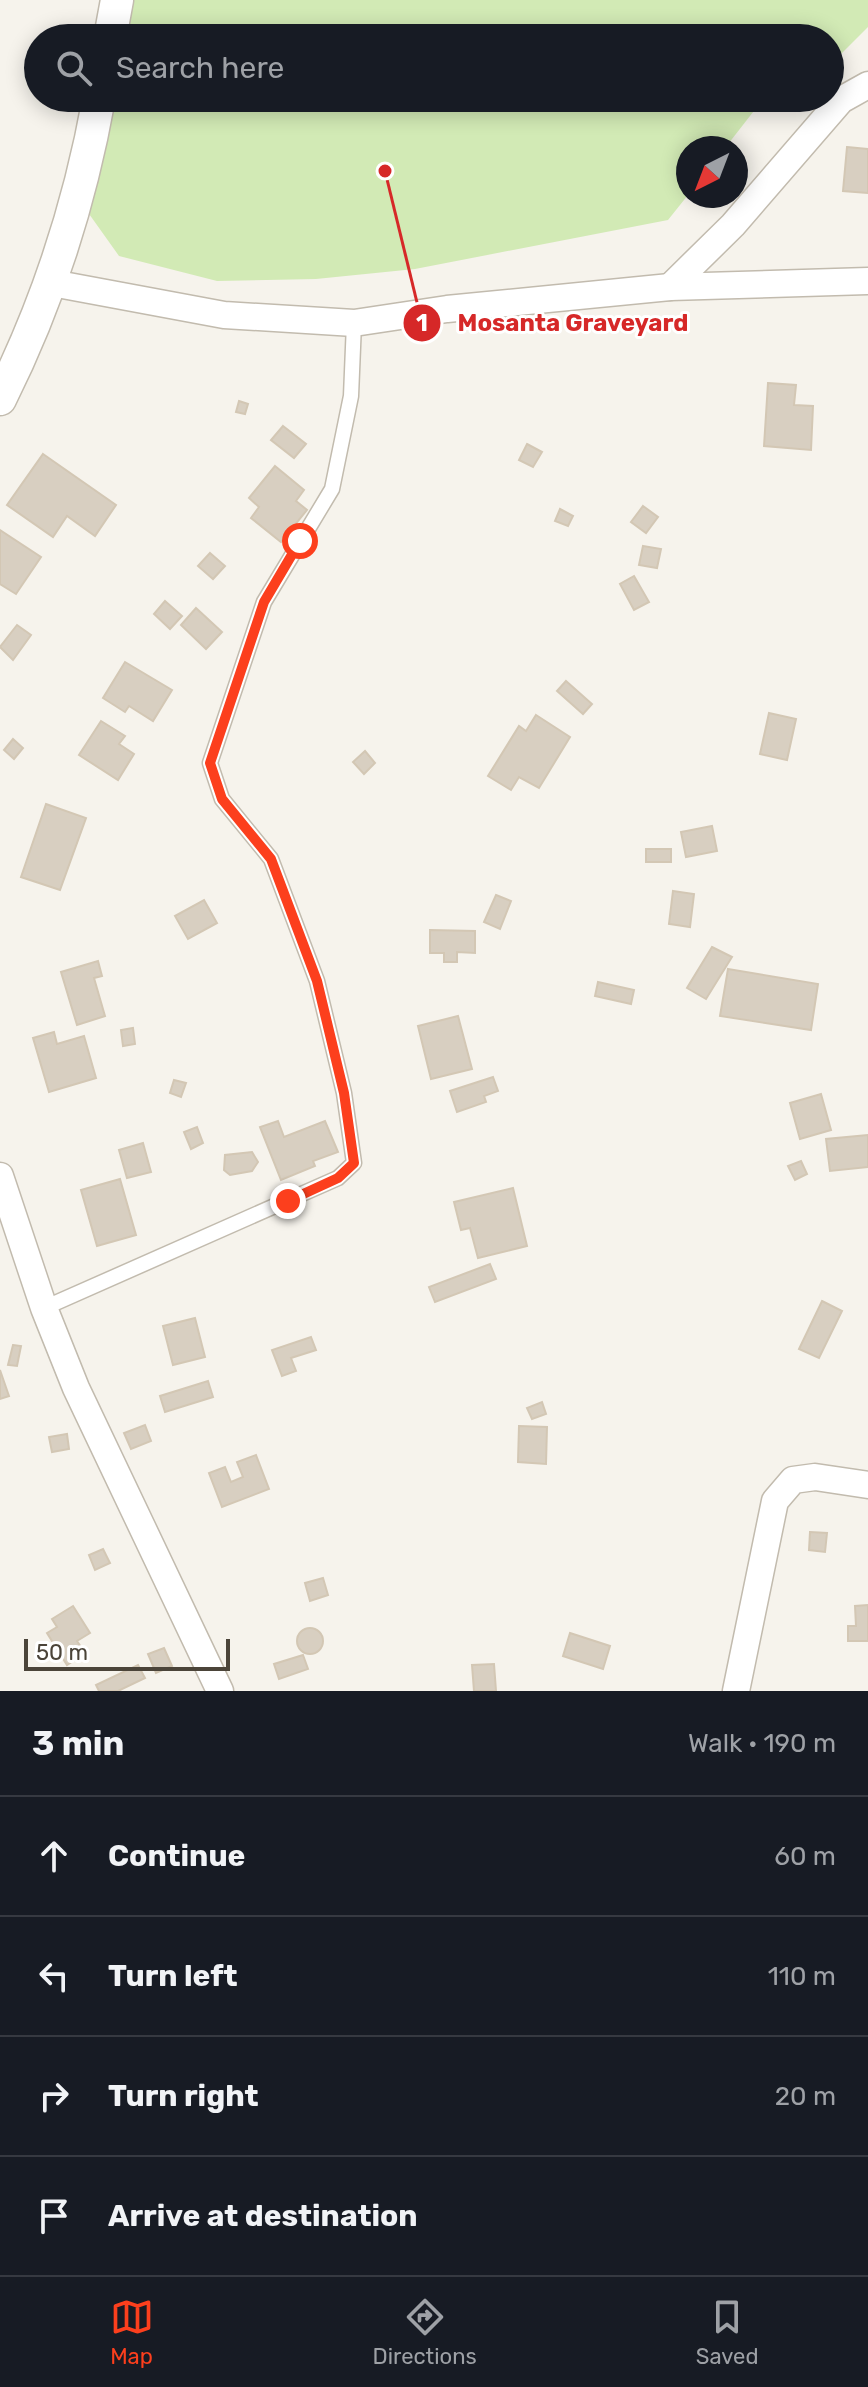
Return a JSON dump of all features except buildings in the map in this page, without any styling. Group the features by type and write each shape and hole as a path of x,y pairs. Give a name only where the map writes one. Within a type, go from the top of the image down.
{"street":[{"path":"113,24 117,0"},
{"path":"844,98 868,85"},
{"path":"0,399 29,341 52,283 88,160 97,112"},
{"path":"670,287 733,225 831,112"},
{"path":"52,283 224,315 354,323 447,309 670,287 868,281"},
{"path":"0,1176 44,1308 76,1388 220,1691"},
{"path":"736,1691 775,1501 793,1480 815,1477 868,1485"}],"lane":[{"path":"44,1308 338,1178 354,1163 344,1093 317,981 271,859 222,799 210,763 264,602 332,489 351,396 354,323"}],"green space":[{"path":"116,0 868,0 868,27 844,51 844,24 111,24"},
{"path":"93,112 753,112 734,136 676,136 678,208 668,220 415,269 316,279 217,281 119,256 77,197"}],"place":[{"name":"Mosanta Graveyard","path":"385,171"}],"route":[{"path":"288,1201 338,1178 349,1171 354,1163 344,1093 317,981 271,859 222,799 210,763 264,602 300,541"}]}
